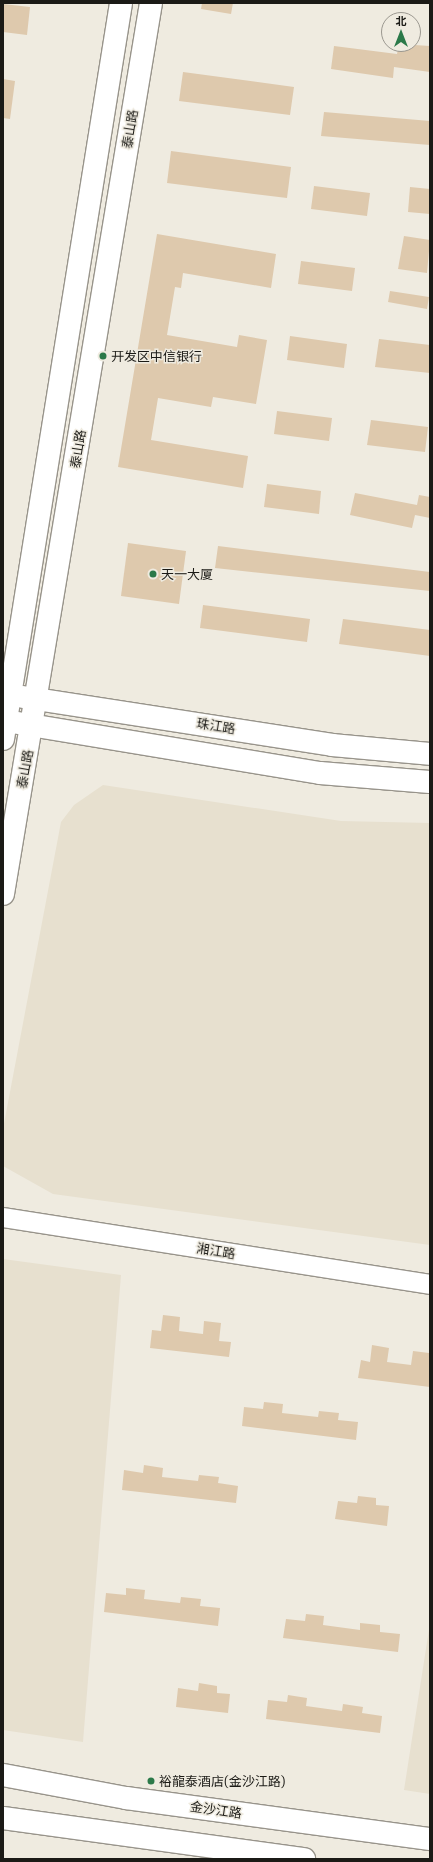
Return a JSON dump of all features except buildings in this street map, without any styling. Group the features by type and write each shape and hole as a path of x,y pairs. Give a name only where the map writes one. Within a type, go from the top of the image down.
{"main road":[{"path":"121,3 6,696 4,727 33,726 320,772 430,782"},
{"name":"泰山路","path":"3,894 33,726 151,3"},
{"name":"珠江路","path":"6,696 37,699 332,744 430,754"},
{"name":"金沙江路","path":"3,1775 126,1798 430,1839"},
{"path":"3,1818 304,1859"}],"street":[{"name":"湘江路","path":"3,1217 430,1284"}],"shaded area":[{"path":"103,785 341,821 430,823 430,1245 53,1194 3,1166 3,1129 61,822 74,805"},
{"path":"3,1259 121,1275 83,1742 3,1730"},
{"path":"430,1623 430,1794 404,1790"}],"place":[{"name":"开发区中信银行","path":"103,356"},
{"name":"天一大厦","path":"153,574"},
{"name":"裕龍泰酒店(金沙江路)","path":"151,1781"}]}
